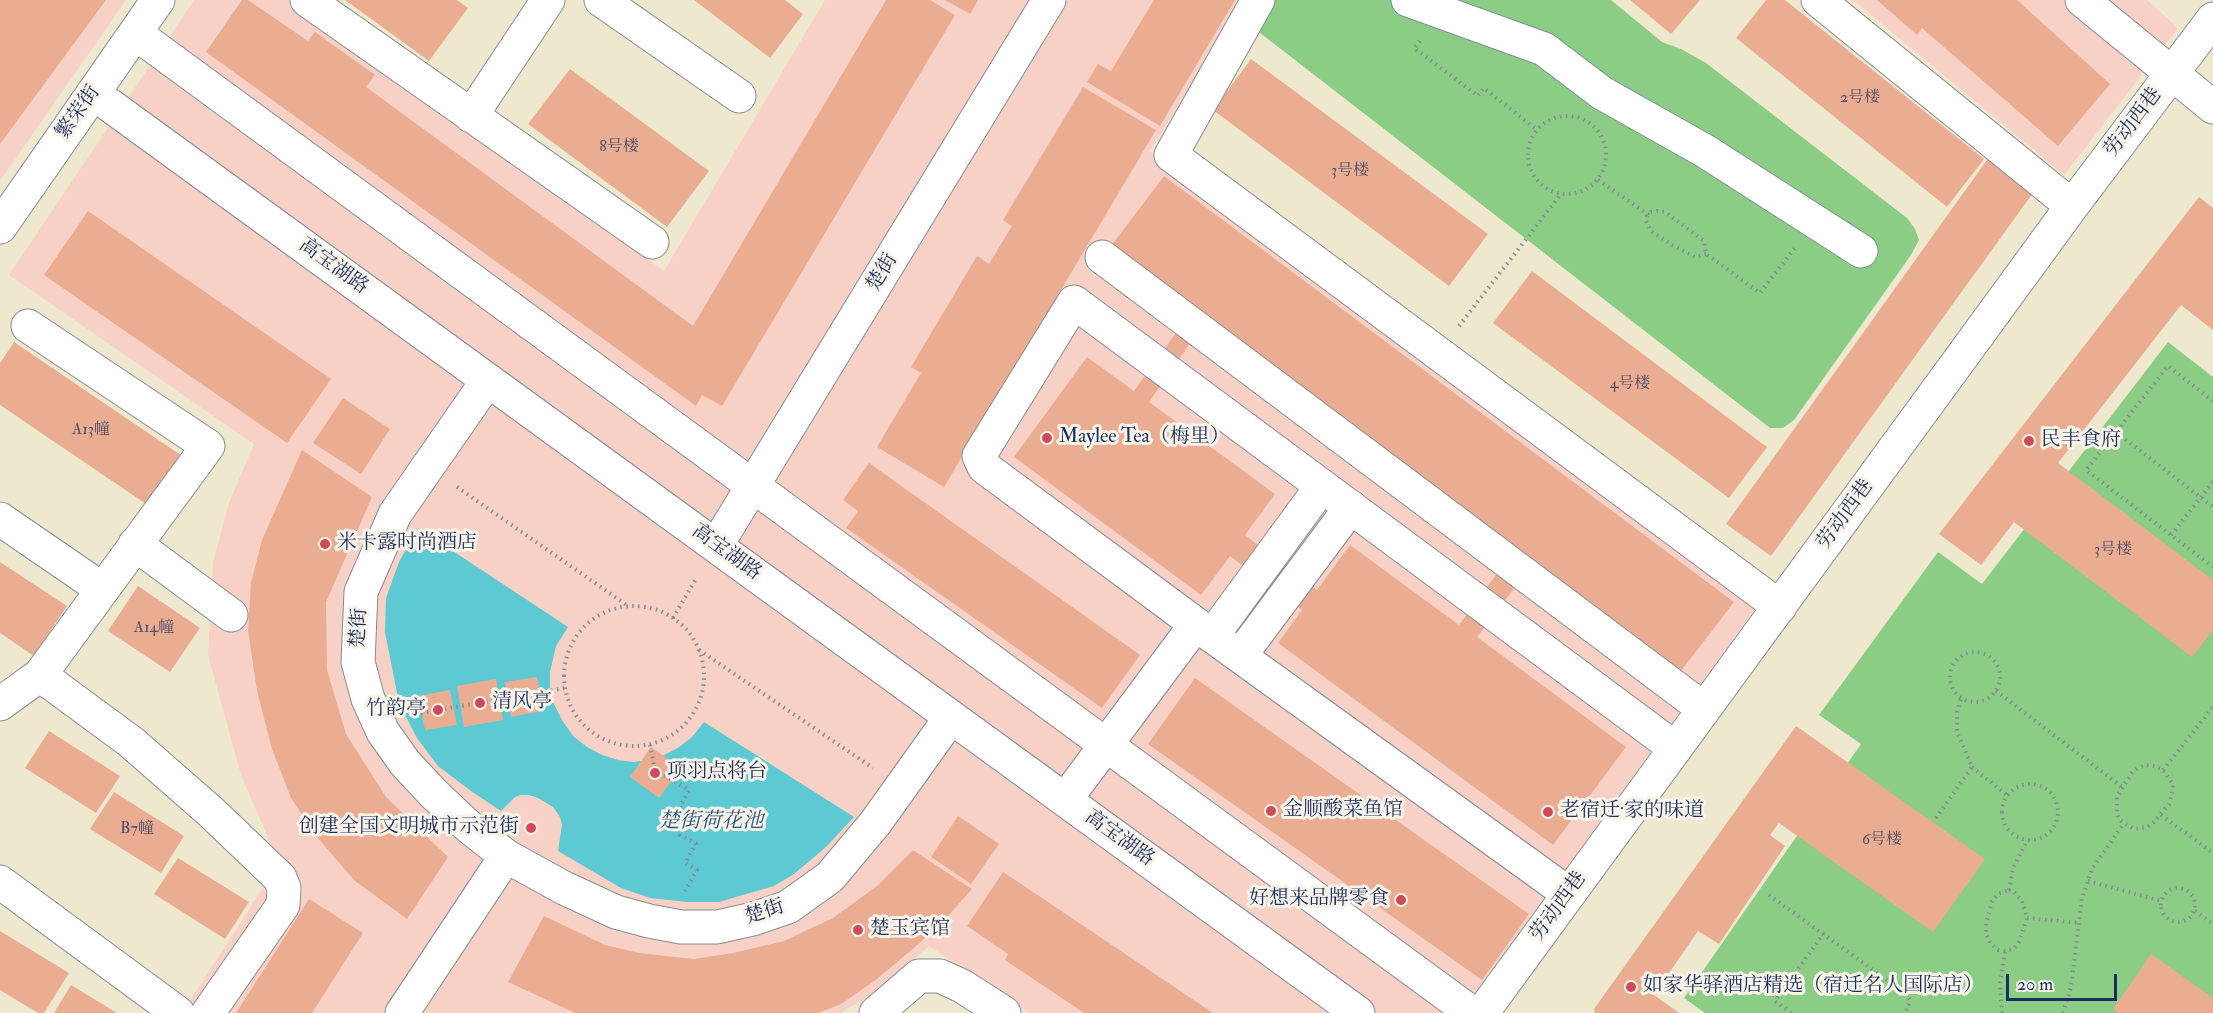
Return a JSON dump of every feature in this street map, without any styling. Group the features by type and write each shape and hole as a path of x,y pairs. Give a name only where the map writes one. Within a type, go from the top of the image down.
{"street":[{"name":"繁荣街","path":"0,227 158,0"},
{"path":"307,0 652,242"},
{"path":"471,116 548,0"},
{"path":"601,0 739,96"},
{"name":"楚街","path":"716,546 1049,0"},
{"path":"1258,0 1171,155 1780,607"},
{"path":"1408,0 1544,49 1602,93 1705,151 1861,251"},
{"path":"1818,0 2072,206"},
{"path":"2082,0 2213,107"},
{"name":"劳动西巷","path":"1482,1013 2072,206 2213,19"},
{"path":"135,33 1472,1013"},
{"name":"高宝湖路","path":"93,93 1358,1013"},
{"path":"1102,257 1704,709"},
{"path":"1569,894 989,473 979,460 979,456 1074,302 1675,748"},
{"path":"0,704 40,675 208,446 28,326"},
{"name":"楚街","path":"488,380 395,514 362,592 358,662 368,699 383,732 405,763 459,818 506,856 564,888 616,912 681,927 717,927 753,919 788,907 830,877 876,822 951,717"},
{"path":"1065,800 1106,745 1322,486"},
{"path":"1240,656 1351,507"},
{"path":"0,519 102,589"},
{"path":"135,544 231,615"},
{"path":"40,675 131,742 211,812 280,878 284,888 283,905 208,1013"},
{"path":"402,1013 506,856"},
{"path":"0,882 178,1013"},
{"path":"876,1013 919,976 940,976 962,986 1004,1013"}],"path":[{"path":"1411,34 1420,40 1414,48 1478,96 1484,88 1537,130"},
{"path":"1557,116 1577,117 1593,124 1602,136 1606,149 1606,163 1598,180 1588,189 1574,194 1561,194 1549,190 1538,181 1531,169 1528,156 1530,142 1537,130 1544,122 1557,116"},
{"path":"1598,180 1649,215"},
{"path":"1438,354 1561,194"},
{"path":"1706,254 1695,257 1672,245 1647,226 1646,221 1649,215 1658,211 1665,212 1704,241 1706,254 1760,293 1816,222"},
{"path":"2213,401 2168,366 2086,470 2213,567"},
{"path":"2116,432 2213,507"},
{"path":"428,466 629,607"},
{"path":"2171,535 2213,482"},
{"path":"674,618 716,546"},
{"path":"629,607 652,609 674,618 690,634 699,650 704,677 700,700 689,720 672,736 650,745 627,746 605,740 586,727 572,709 565,688 565,664 573,643 587,624 607,612 629,607"},
{"path":"699,650 902,786"},
{"path":"1973,651 1985,654 1992,658 1998,666 2000,674 1996,691 1982,701 1973,702 1961,698 1950,683 1952,666 1958,658 1973,651"},
{"path":"412,714 565,688"},
{"path":"1996,691 2122,787"},
{"path":"1961,698 1957,712 1957,732 1972,767 2007,795"},
{"path":"2163,770 2213,707"},
{"path":"650,745 655,770 690,790 680,807 692,815 680,835 696,844 685,863 697,870 684,892 692,897"},
{"path":"2155,766 2163,770 2173,784 2169,804 2161,815 2141,829 2134,829 2124,823 2117,814 2117,796 2132,773 2138,768 2155,766"},
{"path":"1936,818 1972,767"},
{"path":"2034,783 2044,787 2054,797 2058,806 2055,825 2049,833 2037,840 2027,841 2017,838 2003,823 2002,804 2007,795 2014,788 2034,783"},
{"path":"2161,815 2213,853"},
{"path":"2063,1013 2071,987 2082,898 2092,869 2124,823"},
{"path":"2008,890 2013,868 2027,841"},
{"path":"2088,881 2161,901"},
{"path":"2172,888 2184,888 2193,895 2195,910 2188,920 2176,922 2166,917 2161,901 2172,888"},
{"path":"2008,890 2013,891 2022,901 2027,918 2019,942 2013,949 2005,951 1991,944 1986,934 1986,924 1992,901 1998,894 2008,890"},
{"path":"1769,895 1906,994 1910,1000 1905,1013"},
{"path":"2195,910 2213,924"},
{"path":"2027,918 2079,924"},
{"path":"1791,1013 1775,1001 1823,934"},
{"path":"2002,1013 2000,984 2005,951"}],"shaded area":[{"path":"0,0 126,0 0,181"},
{"path":"194,0 288,0 664,271 825,0 1243,0 1150,151 1757,606 1461,1013 1030,1013 929,946 875,993 840,1013 182,1013 279,863 241,775 208,655 213,562 229,503 254,444 9,275"},
{"path":"1853,0 2147,0 2178,28 2064,175"}],"green space":[{"path":"1261,0 1611,0 1662,42 1681,49 1706,63 1907,218 1919,240 1911,255 1794,420 1783,428 1770,428 1255,29"},
{"path":"2168,342 2213,377 2213,1013 1705,1013 1684,998 1861,744 1819,715 1938,552 1982,584"}],"water":[{"name":"楚街荷花池","path":"418,528 568,627 556,646 550,672 550,687 553,702 562,720 573,736 587,747 618,760 634,762 647,760 660,757 678,748 692,737 704,722 854,817 826,847 794,874 774,886 719,902 687,902 650,898 621,888 558,851 562,825 553,807 538,798 520,795 501,811 471,791 438,766 417,738 399,703 385,632 386,598 399,562"}],"building":[{"path":"0,0 106,0 0,144"},
{"path":"242,0 248,0 308,41 315,32 375,75 366,87 693,326 886,0 930,0 955,15 722,406 702,395 696,406 206,52"},
{"path":"345,0 457,0 468,8 429,61"},
{"path":"694,0 785,0 803,14 770,58"},
{"path":"945,0 978,0 970,14"},
{"path":"1154,0 1235,0 1160,126 1087,82 1098,64 1111,71"},
{"path":"1630,0 1700,0 1671,34"},
{"path":"1766,0 1785,0 1984,159 1947,207 1736,38"},
{"path":"1877,0 2017,0 2110,84 2058,146 1922,28 1917,35"},
{"path":"1251,59 1488,234 1449,286 1213,110"},
{"path":"570,69 709,171 667,227 528,124"},
{"path":"1083,87 1156,130 944,487 877,447 921,373 911,367 977,256 989,264 1012,226 1003,220"},
{"path":"1992,153 2038,186 1771,556 1726,524"},
{"path":"1164,176 1734,602 1678,675 1531,566 1477,637 1626,747 1553,845 1278,643 1302,610 1230,556 1201,595 1014,457 1087,357 1134,391 1191,312 1108,250","holes":["1205,322 1513,552 1459,625 1350,545 1317,590 1245,535 1275,494 1149,402"]},
{"path":"2199,197 2213,208 2213,330 2181,305 2058,463 2213,580 2213,630 2192,657 2014,522 1981,565 1939,534"},
{"path":"88,211 331,379 287,443 44,275"},
{"path":"1532,271 1767,447 1729,498 1493,323"},
{"path":"14,342 182,456 149,506 0,405 0,363"},
{"path":"343,398 390,429 361,474 313,443"},
{"path":"302,450 372,497 326,602 327,670 346,734 386,797 448,857 407,919 355,881 316,836 291,798 272,749 257,691 248,630 251,583 262,540"},
{"path":"869,463 1140,655 1102,708 846,528 858,511 843,500"},
{"path":"0,562 67,606 34,656 0,633"},
{"path":"138,586 200,628 170,672 108,631"},
{"path":"537,677 543,711 511,717 505,682"},
{"path":"1195,678 1529,914 1482,980 1148,744"},
{"name":"清风亭","path":"496,679 503,720 464,727 457,686"},
{"name":"竹韵亭","path":"450,690 457,725 425,730 418,696"},
{"path":"1796,726 1985,859 1933,932 1779,823 1770,835 1785,846 1719,944 1698,931 1654,995 1679,1013 1595,1013 1594,1009"},
{"path":"49,731 120,776 96,813 25,768"},
{"name":"项羽点将台","path":"651,747 681,768 659,798 630,777"},
{"path":"114,792 184,836 161,873 90,829"},
{"path":"958,816 999,844 971,884 931,857"},
{"path":"913,850 972,889 948,916 877,979 841,1004 818,1013 575,1013 508,982 544,916 605,945 639,953 694,959 733,953 784,941 833,918 877,886"},
{"path":"178,858 249,902 225,939 154,894"},
{"path":"1003,872 1213,1013 1084,1013 1005,960 1008,954 967,926"},
{"path":"309,899 363,933 312,1013 236,1013"},
{"path":"0,931 69,973 44,1013 38,1013 0,990"},
{"path":"2151,954 2213,998 2213,1013 2118,1013 2113,1009"},
{"path":"71,985 117,1013 54,1013"}],"place":[{"name":"Maylee Tea（梅里）","path":"1047,438"},
{"name":"民丰食府","path":"2029,441"},
{"name":"米卡露时尚酒店","path":"325,544"},
{"name":"清风亭","path":"480,703"},
{"name":"竹韵亭","path":"438,710"},
{"name":"项羽点将台","path":"655,773"},
{"name":"金顺酸菜鱼馆","path":"1271,811"},
{"name":"老宿迁·家的味道","path":"1548,812"},
{"name":"创建全国文明城市示范街","path":"531,828"},
{"name":"好想来品牌零食","path":"1401,900"},
{"name":"楚玉宾馆","path":"858,930"},
{"name":"如家华驿酒店精选（宿迁名人国际店）","path":"1631,987"}]}
